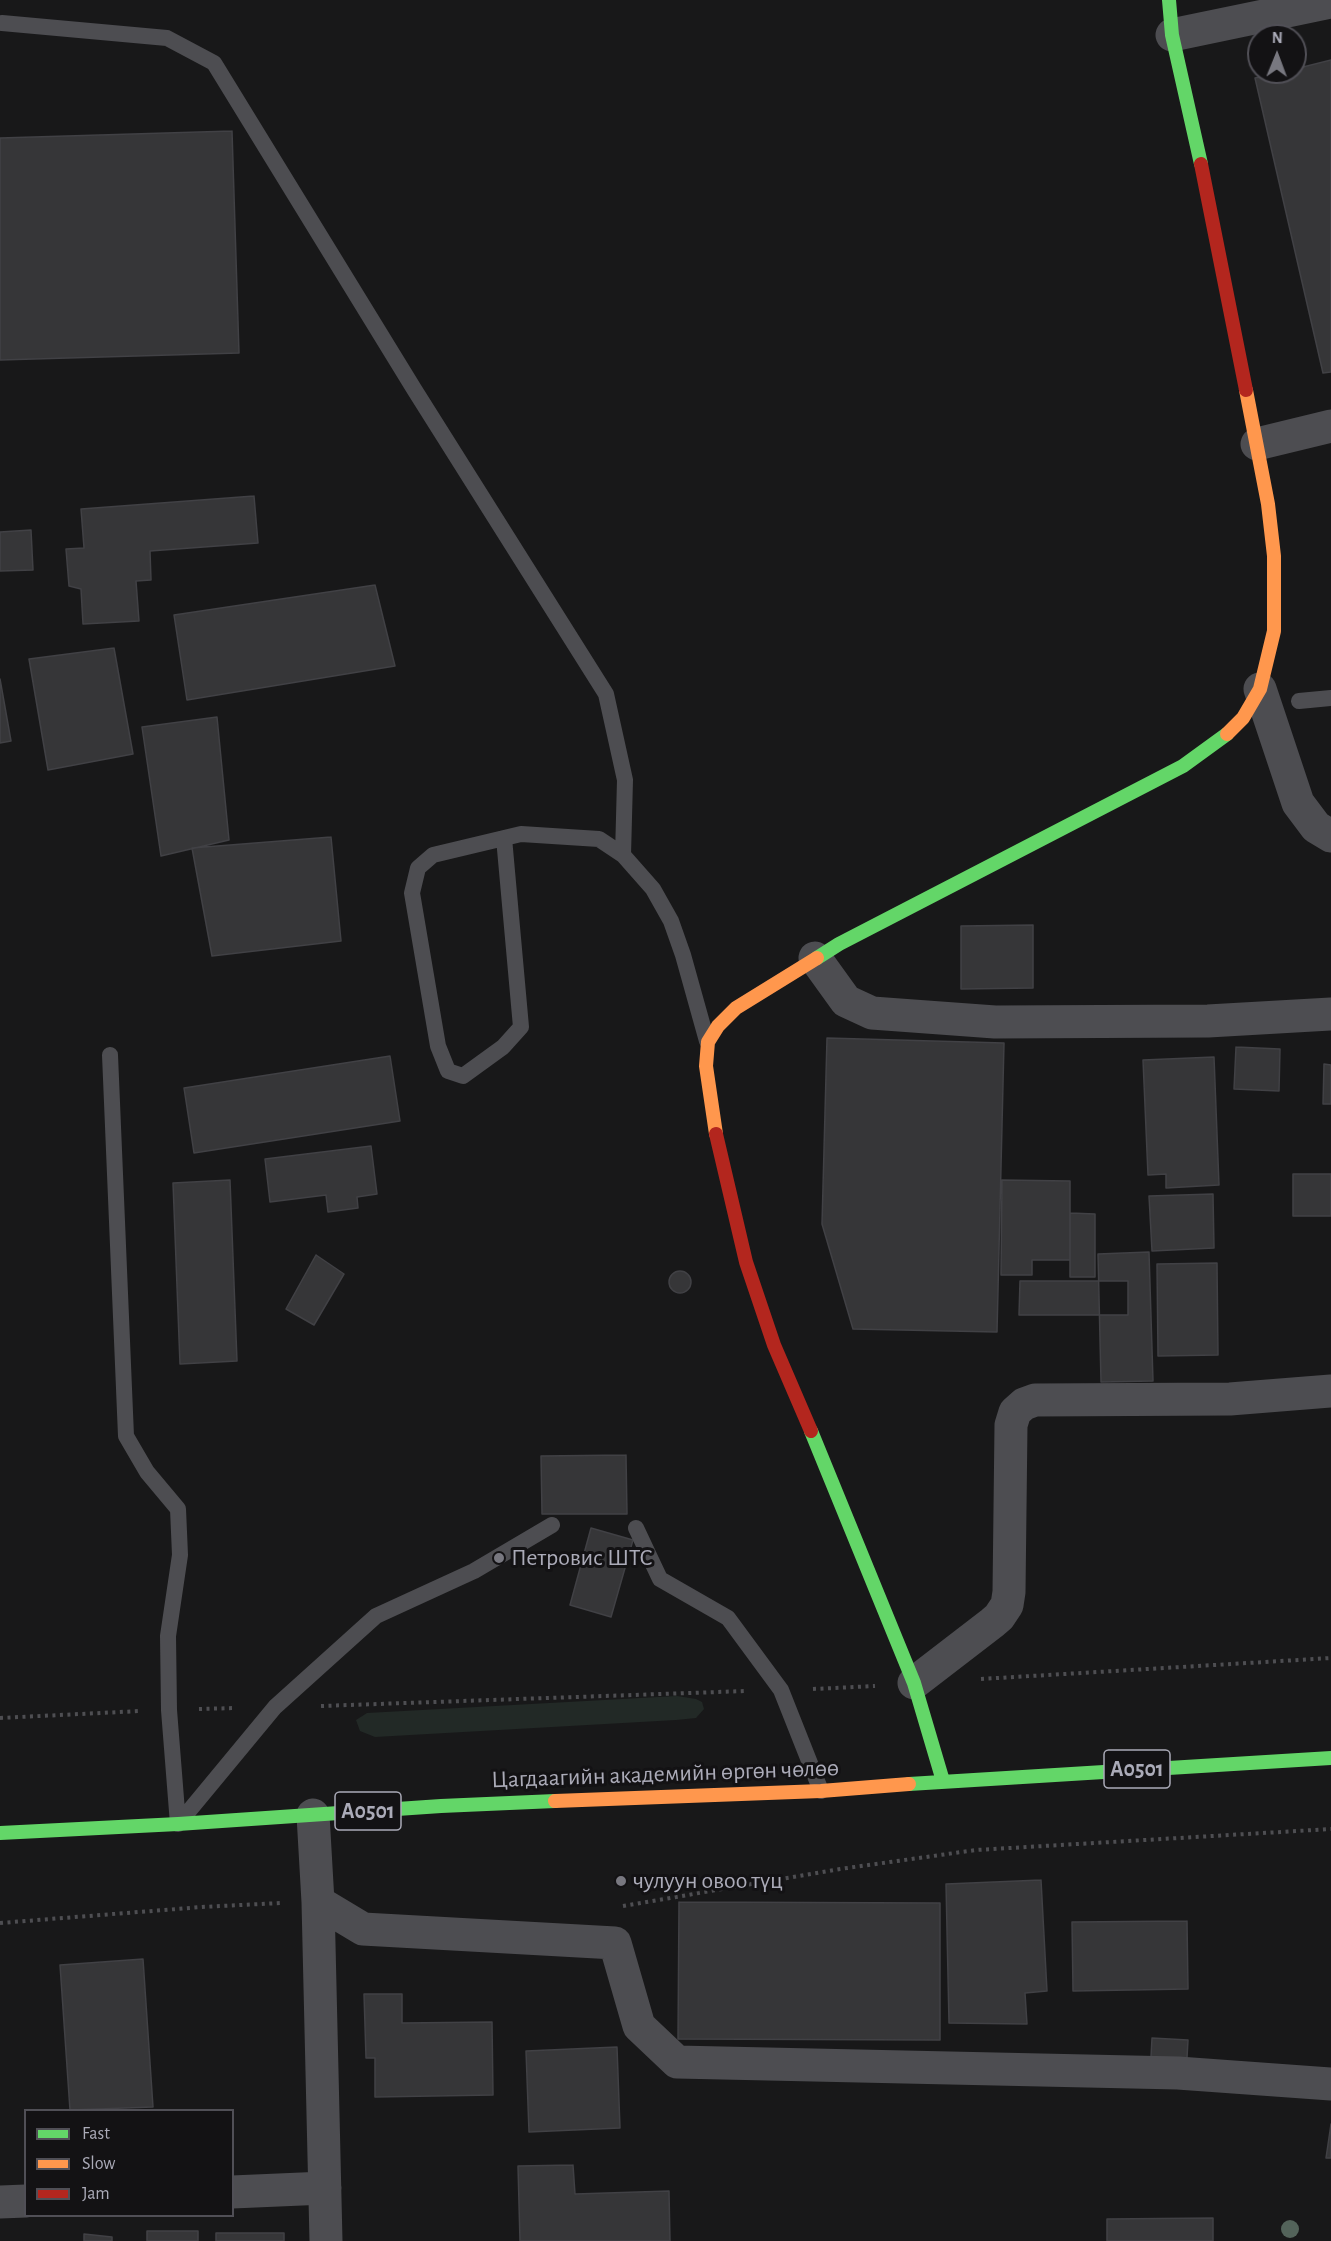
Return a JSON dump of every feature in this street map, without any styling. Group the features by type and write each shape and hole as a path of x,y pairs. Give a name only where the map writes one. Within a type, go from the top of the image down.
{"main road":[{"path":"943,1781 914,1683 861,1550 774,1345 746,1262 718,1145 706,1066 708,1042 718,1026 736,1008 839,944 1183,766 1221,740 1243,718 1260,690 1274,631 1274,556 1268,504 1205,182 1172,35 1169,0"},
{"name":"Цагдаагийн академийн өргөн чөлөө","path":"0,1833 178,1824 441,1806 821,1791 943,1781 1331,1758"}],"street":[{"path":"1172,35 1331,2"},
{"path":"1257,444 1331,426"},
{"path":"1260,690 1298,803 1316,827 1331,836"},
{"path":"815,958 846,1001 872,1013 995,1022 1208,1021 1331,1014"},
{"path":"914,1683 992,1623 1007,1605 1011,1425 1015,1412 1024,1404 1035,1400 1230,1399 1331,1391"},
{"path":"313,1815 318,1902 326,2241"},
{"path":"318,1902 363,1929 615,1943 639,2025 677,2062 1178,2073 1331,2084"},
{"path":"234,2192 325,2188"},
{"path":"0,2202 24,2201"}],"lane":[{"path":"2,23 167,38 214,63 414,389 606,694 625,780 623,855"},
{"path":"1299,701 1331,698"},
{"path":"504,838 520,1028 503,1047 464,1076 448,1071 438,1046 412,893 418,868 433,855 504,838 521,834 599,838 623,855 653,889 671,921 708,1042"},
{"path":"110,1055 126,1436 147,1472 178,1509 180,1555 168,1636 169,1710 178,1824"},
{"path":"178,1824 275,1707 375,1616 474,1570 552,1525"},
{"path":"636,1528 660,1579 728,1618 781,1690 821,1791"}],"path":[{"path":"973,1680 1331,1658"},
{"path":"0,1718 169,1710 781,1690 914,1683"},
{"path":"619,1907 840,1869 976,1850 1331,1828"},
{"path":"0,1923 202,1906 318,1902"}],"shaded area":[{"path":"677,1696 696,1699 702,1702 704,1709 696,1718 676,1720 375,1737 360,1731 356,1720 367,1713"}],"building":[{"path":"1331,60 1331,372 1323,373 1256,84 1307,84 1307,66"},
{"path":"232,131 239,353 0,360 0,138"},
{"path":"254,496 258,543 150,551 151,580 136,581 139,621 83,624 81,589 69,586 66,549 84,548 81,509"},
{"path":"31,530 33,570 0,571 0,532"},
{"path":"375,585 395,666 187,700 174,615"},
{"path":"114,648 133,754 48,770 29,659"},
{"path":"0,679 11,741 0,743"},
{"path":"217,717 229,840 161,856 142,727"},
{"path":"331,837 341,941 212,956 192,848"},
{"path":"1033,925 1033,988 961,989 961,926"},
{"path":"827,1038 1004,1043 997,1332 853,1329 822,1224"},
{"path":"1236,1047 1280,1049 1279,1091 1234,1089"},
{"path":"390,1056 400,1121 194,1153 184,1088"},
{"path":"1214,1057 1219,1185 1166,1188 1166,1174 1148,1175 1143,1060"},
{"path":"1324,1064 1331,1065 1331,1104 1323,1104"},
{"path":"371,1146 377,1194 357,1197 358,1208 328,1212 326,1195 270,1202 265,1159"},
{"path":"1293,1174 1331,1174 1331,1216 1293,1216"},
{"path":"230,1180 237,1361 180,1364 173,1183"},
{"path":"1002,1180 1070,1181 1070,1260 1032,1260 1032,1275 1001,1275"},
{"path":"1213,1194 1214,1248 1152,1251 1149,1196"},
{"path":"1070,1213 1095,1214 1095,1277 1070,1277"},
{"path":"1149,1252 1153,1381 1101,1382 1098,1254"},
{"path":"316,1255 344,1274 314,1325 286,1309"},
{"path":"1217,1263 1218,1355 1158,1356 1157,1264"},
{"path":"680,1271 688,1274 691,1282 688,1290 680,1293 672,1290 669,1282 672,1274"},
{"path":"1020,1281 1128,1281 1128,1315 1019,1315"},
{"path":"626,1455 627,1514 542,1514 541,1456"},
{"path":"591,1528 633,1540 611,1617 570,1605"},
{"path":"1041,1880 1047,1991 1025,1993 1027,2024 949,2023 946,1884"},
{"path":"679,1902 940,1903 940,2040 678,2039"},
{"path":"1187,1921 1188,1989 1073,1991 1072,1922"},
{"path":"143,1959 153,2107 70,2109 60,1965"},
{"path":"364,1994 402,1994 402,2023 492,2022 493,2095 375,2097 375,2058 366,2058"},
{"path":"1152,2038 1188,2040 1187,2058 1151,2057"},
{"path":"617,2047 620,2128 529,2132 526,2051"},
{"path":"1331,2124 1331,2158 1326,2158"},
{"path":"573,2165 575,2194 669,2191 670,2241 520,2241 518,2166"},
{"path":"1213,2218 1213,2241 1107,2241 1107,2219"},
{"path":"147,2231 198,2231 198,2241 147,2241"},
{"path":"216,2233 284,2233 284,2241 216,2241"},
{"path":"84,2234 112,2237 112,2241 84,2241"}],"traffic: fast":[{"path":"1169,0 1172,35 1201,164"},
{"path":"817,958 839,944 1183,766 1227,734"},
{"path":"811,1431 914,1683 943,1781"},
{"path":"909,1784 1331,1758"},
{"path":"0,1833 555,1801"}],"traffic: slow":[{"path":"1227,734 1243,718 1260,689 1274,631 1274,556 1268,504 1246,390"},
{"path":"716,1134 706,1066 708,1042 718,1026 736,1008 817,958"},
{"path":"555,1801 821,1791 909,1784"}],"traffic: jam":[{"path":"1201,164 1246,390"},
{"path":"716,1134 746,1262 774,1345 811,1431"}],"place":[{"name":"Петровис ШТС","path":"499,1558"},
{"name":"чулуун овоо түц","path":"621,1881"}]}
